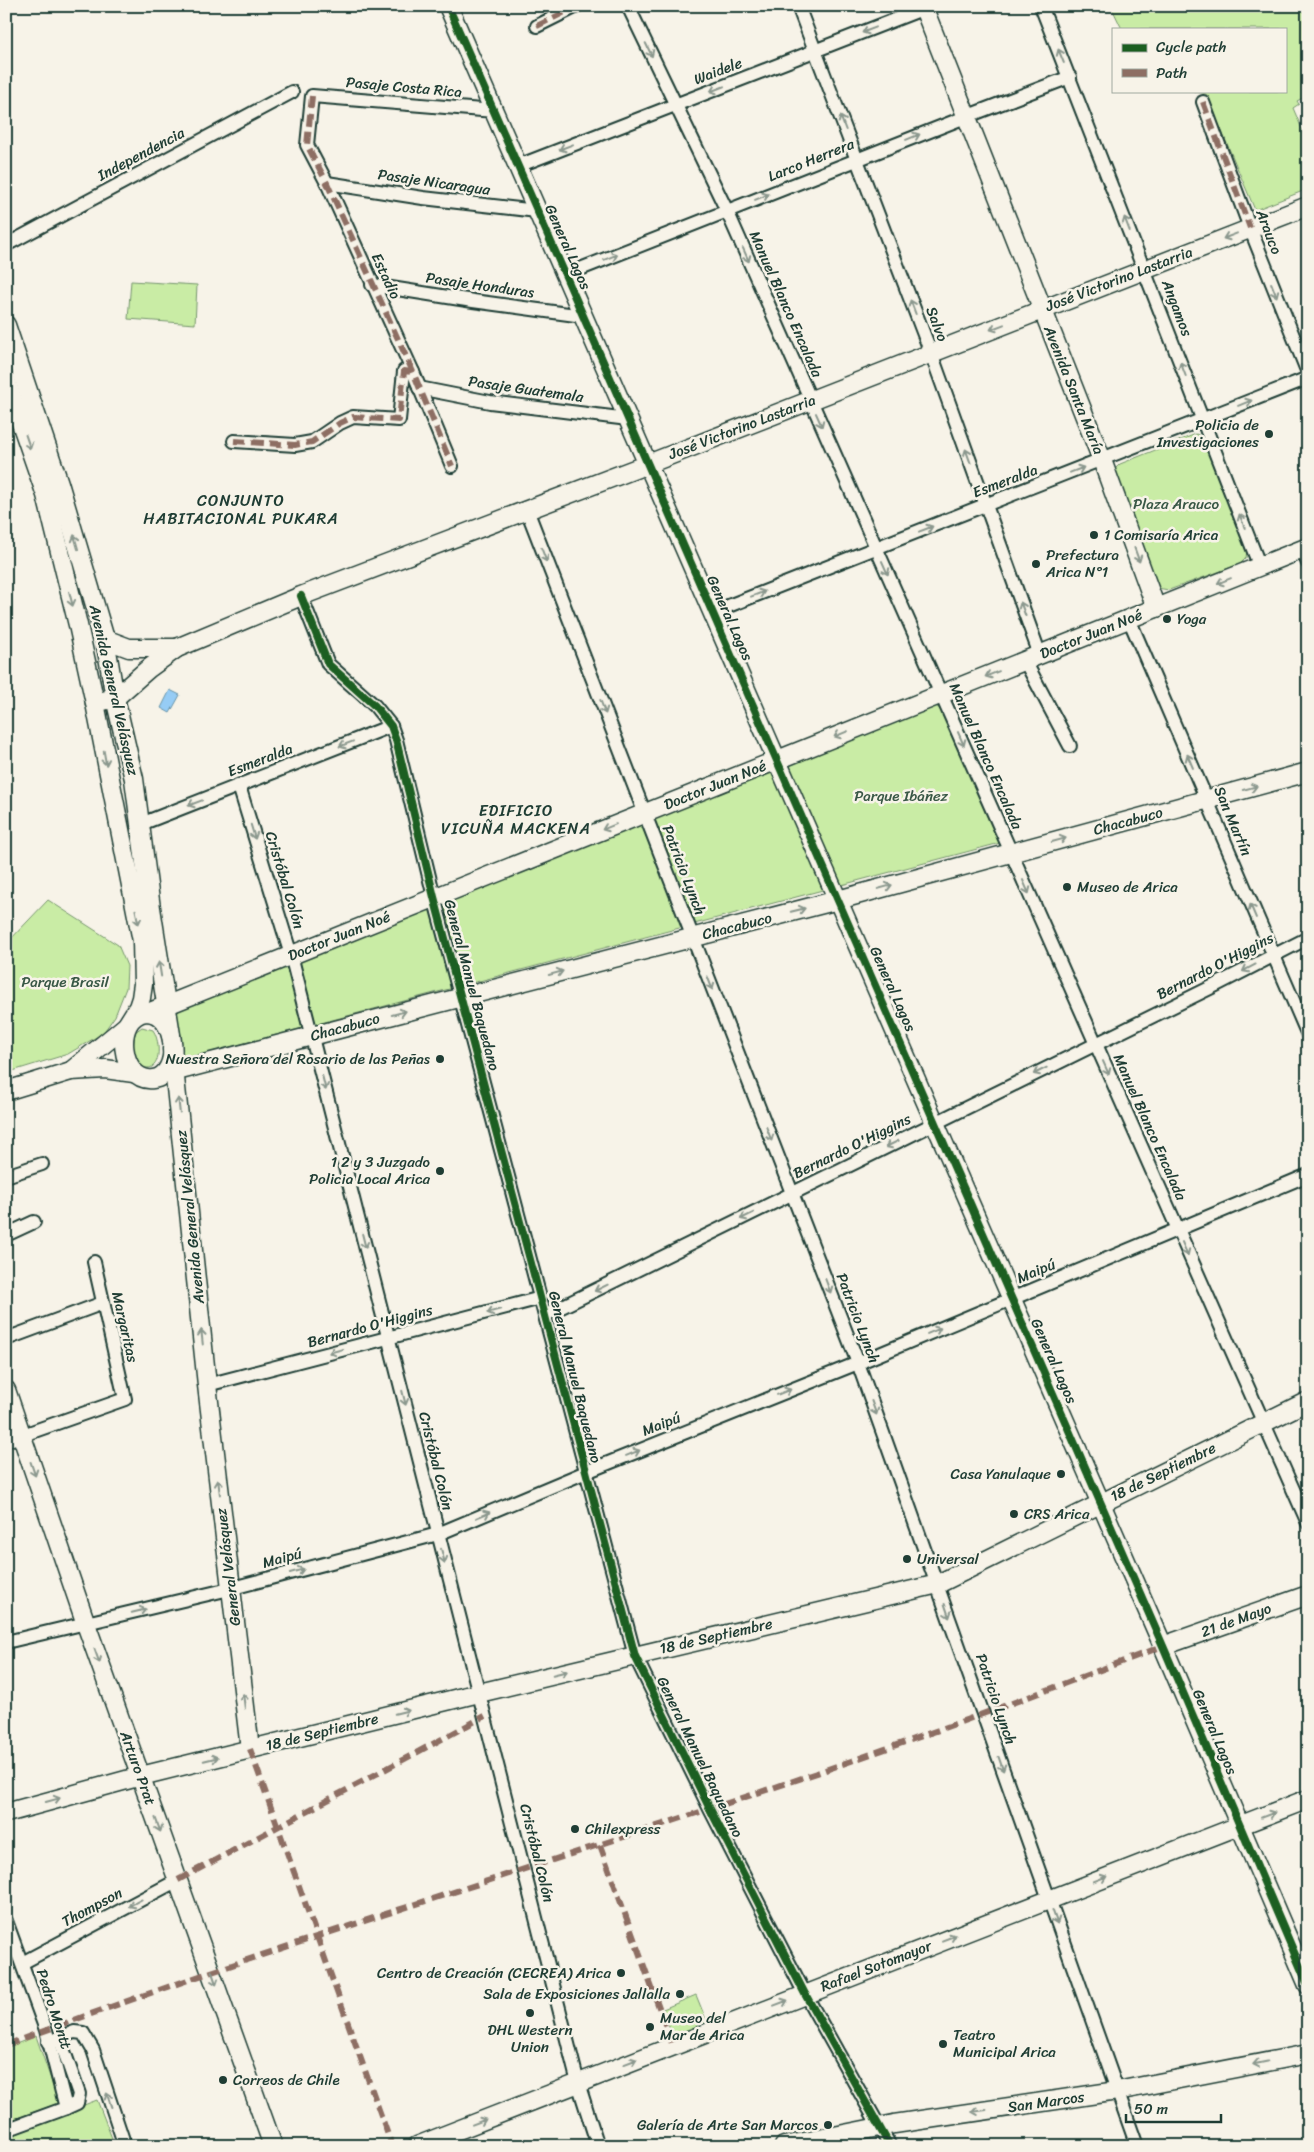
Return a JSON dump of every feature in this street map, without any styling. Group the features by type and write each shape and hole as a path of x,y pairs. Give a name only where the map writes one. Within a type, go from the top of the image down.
{"street":[{"name":"General Lagos","path":"448,6 936,1123 1308,1985"},
{"path":"537,26 577,6"},
{"name":"Manuel Blanco Encalada","path":"628,6 727,211 1308,1523"},
{"name":"Salvo","path":"798,6 931,353 986,505 1032,658 1070,746"},
{"name":"Angamos","path":"1041,6 1260,566"},
{"name":"Waidele","path":"518,166 926,7"},
{"name":"Avenida Santa María","path":"926,7 1102,460 1156,608"},
{"name":"Larco Herrera","path":"565,275 1070,77"},
{"name":"Independencia","path":"6,245 292,92"},
{"name":"Pasaje Costa Rica","path":"312,96 494,111"},
{"name":"Estadio","path":"312,96 307,145 327,183 413,372 452,466"},
{"name":"Arauco","path":"1203,102 1250,228 1308,373"},
{"name":"Pasaje Nicaragua","path":"327,183 422,198 538,211"},
{"name":"José Victorino Lastarria","path":"95,703 115,698 177,648 301,596 648,464 1308,206"},
{"path":"1032,282 1050,294 1075,296"},
{"name":"Pasaje Honduras","path":"372,285 583,316"},
{"name":"Avenida General Velásquez","path":"6,325 58,483 105,639 115,698 134,779 151,908 158,1008 172,1042 170,1072 207,1385"},
{"path":"234,441 295,445 312,442 340,423 353,417 399,420 404,371 413,372"},
{"name":"Esmeralda","path":"713,612 1308,378"},
{"name":"Avenida General Velásquez","path":"6,380 46,495 95,703 142,941 144,984 138,1007 127,1024"},
{"name":"Pasaje Guatemala","path":"419,388 490,402 628,419"},
{"name":"Patricio Lynch","path":"526,510 858,1362 1136,2146"},
{"name":"Doctor Juan Noé","path":"158,1008 1260,566 1306,553"},
{"name":"General Manuel Baquedano","path":"301,596 328,664 375,706 392,726 434,898 634,1656 805,1994 890,2146"},
{"name":"San Martín","path":"1129,619 1308,1035"},
{"name":"José Victorino Lastarria","path":"105,639 130,648 177,648"},
{"name":"Esmeralda","path":"141,824 392,726"},
{"name":"Chacabuco","path":"170,1072 838,900 1308,772"},
{"name":"Cristóbal Colón","path":"239,786 291,955 578,2083 598,2146"},
{"name":"Bernardo O'Higgins","path":"545,1316 1308,938"},
{"path":"71,1071 138,1013 158,1008"},
{"path":"127,1024 124,1035 125,1047 131,1069 134,1073"},
{"path":"6,1091 71,1071 105,1069 134,1073 151,1080 161,1078 170,1072"},
{"path":"6,1176 42,1164"},
{"name":"Maipú","path":"6,1642 231,1589 438,1534 1308,1175"},
{"path":"6,1235 34,1222"},
{"name":"Margaritas","path":"14,1439 124,1399 94,1262"},
{"name":"Bernardo O'Higgins","path":"207,1385 541,1298"},
{"path":"6,1339 103,1303"},
{"name":"General Velásquez","path":"207,1385 250,1749"},
{"name":"Arturo Prat","path":"6,1390 14,1439 86,1624 273,2146"},
{"name":"18 de Septiembre","path":"6,1813 141,1776 250,1749 938,1584 1308,1401"},
{"name":"21 de Mayo","path":"1163,1646 1308,1595"},
{"name":"Rafael Sotomayor","path":"417,2146 1308,1799"},
{"name":"Thompson","path":"22,1963 178,1880"},
{"name":"Pedro Montt","path":"6,1921 46,2030 54,2039 66,2108 6,2130"},
{"path":"54,2039 74,2032 83,2033 93,2050 125,2146"},
{"name":"San Marcos","path":"784,2146 881,2127 1117,2091 1308,2054"}],"green space":[{"path":"1111,6 1308,6 1308,95 1297,101 1299,104 1293,108 1308,143 1308,189 1255,210 1206,94 1198,92 1286,92 1286,28 1122,28"},
{"path":"131,281 197,285 195,324 128,319"},
{"name":"Plaza Arauco","path":"1196,434 1205,440 1247,550 1246,558 1240,564 1169,590 1157,588 1113,471 1120,464"},
{"name":"Parque Ibáñez","path":"936,706 942,711 1000,843 189,1058 181,1054 176,1015 180,1009"},
{"name":"Parque Brasil","path":"48,900 118,945 127,966 126,988 115,1016 103,1033 68,1054 6,1073 6,941 8,942"},
{"path":"142,1027 153,1030 158,1043 155,1064 146,1068 138,1064 133,1048 135,1032"},
{"path":"696,1995 707,2022 673,2037 663,2009"},
{"path":"36,2036 59,2103 6,2122 6,2048"},
{"path":"97,2100 115,2146 6,2146 6,2135"}],"water":[{"path":"170,690 180,695 170,713 161,708"}],"marked path":[{"path":"537,26 577,6"},
{"path":"312,96 307,145 327,183 413,372 452,466"},
{"path":"1203,102 1250,228"},
{"path":"234,441 295,445 312,442 340,423 353,417 399,420 404,371 413,372"},
{"path":"6,2045 267,1953 821,1771 993,1710 1163,1646"},
{"path":"178,1880 485,1716"},
{"path":"250,1749 392,2146"},
{"path":"600,1845 673,2046"}],"cycle path":[{"path":"448,6 1163,1646 1308,1985"},
{"path":"301,596 328,664 375,706 391,726 396,740 434,897 635,1656 710,1809 805,1994 890,2146"}],"place":[{"name":"Policia de Investigaciones","path":"1269,434"},
{"name":"1 Comisaría Arica","path":"1094,535"},
{"name":"Prefectura Arica N°1","path":"1036,564"},
{"name":"Yoga","path":"1167,619"},
{"name":"Museo de Arica","path":"1067,887"},
{"name":"Nuestra Señora del Rosario de las Peñas","path":"440,1059"},
{"name":"1 2 y 3 Juzgado Policia Local Arica","path":"440,1171"},
{"name":"Casa Yanulaque","path":"1061,1474"},
{"name":"CRS Arica","path":"1014,1514"},
{"name":"Universal","path":"907,1559"},
{"name":"Chilexpress","path":"575,1829"},
{"name":"Centro de Creación (CECREA) Arica","path":"621,1973"},
{"name":"Sala de Exposiciones Jallalla","path":"680,1994"},
{"name":"DHL Western Union","path":"530,2013"},
{"name":"Museo del Mar de Arica","path":"650,2027"},
{"name":"Teatro Municipal Arica","path":"943,2044"},
{"name":"Correos de Chile","path":"223,2080"},
{"name":"Galería de Arte San Marcos","path":"828,2125"}],"district":[{"name":"CONJUNTO HABITACIONAL PUKARA","path":"241,509"},
{"name":"EDIFICIO VICUÑA MACKENA","path":"516,819"}]}
